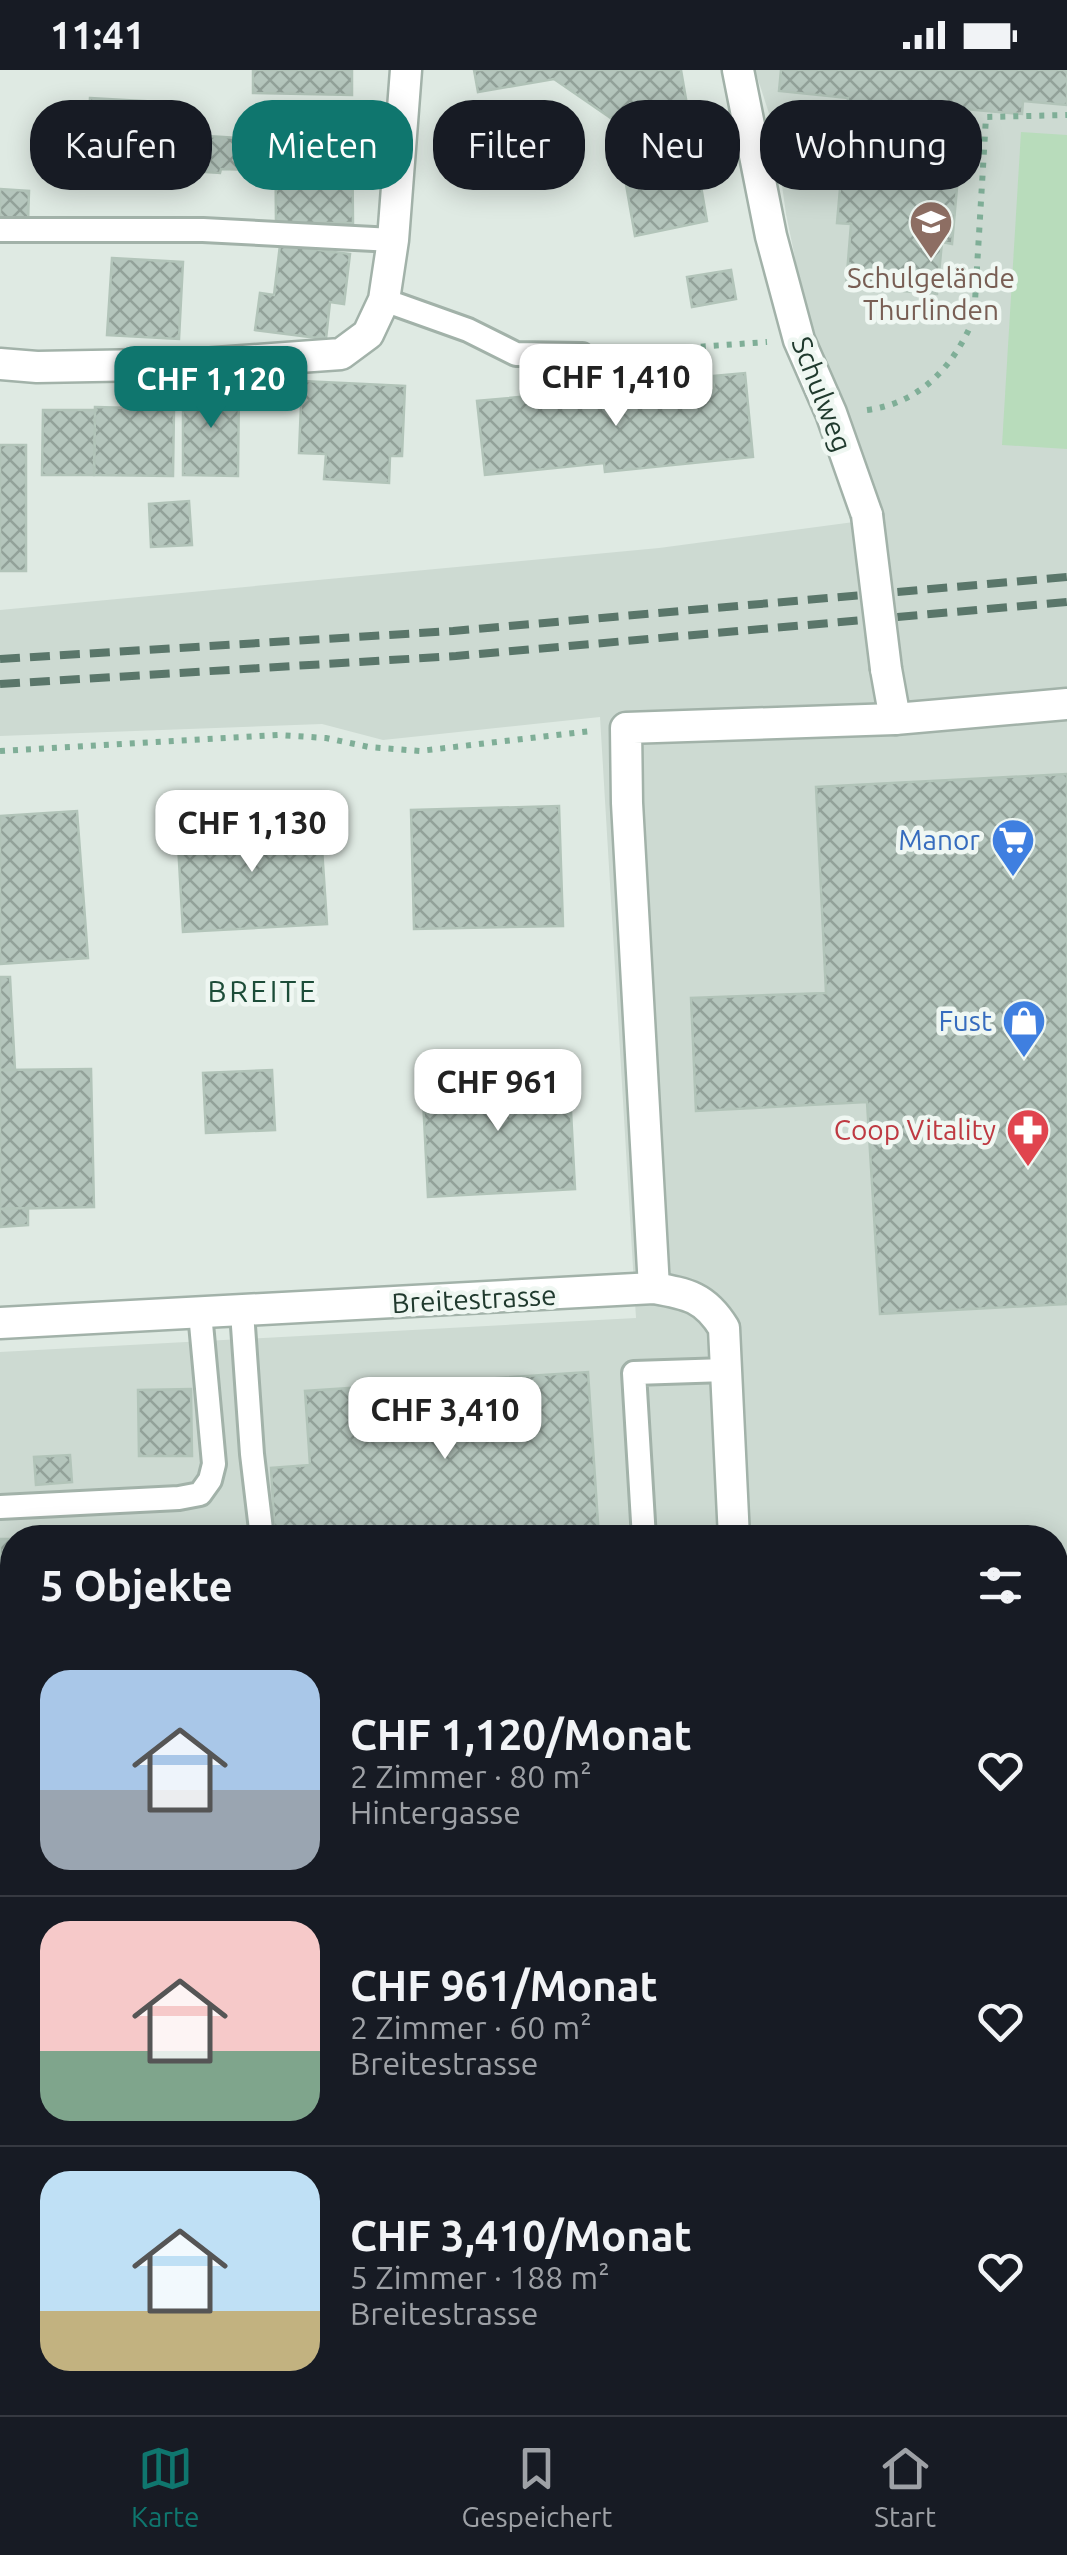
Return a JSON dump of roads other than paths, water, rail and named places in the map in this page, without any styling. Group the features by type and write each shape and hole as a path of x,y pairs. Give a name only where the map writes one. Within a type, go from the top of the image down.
{"street":[{"path":"0,364 202,364 341,354 368,334 384,300 393,240 406,70"},
{"name":"Schulweg","path":"738,70 771,236 798,340 831,413 867,515 895,719"},
{"path":"654,1288 626,728 895,719 1067,704"},
{"name":"Breitestrasse","path":"0,1323 654,1288 685,1294 712,1308 724,1328 733,1525"}],"lane":[{"path":"0,230 203,230 393,240"},
{"path":"384,300 468,330 516,354 582,355"},
{"path":"242,1312 260,1525"},
{"path":"0,1508 200,1494 210,1480 214,1464 200,1313"},
{"path":"643,1525 634,1373 726,1370"}],"railway":[{"path":"0,659 453,631 1067,577"},
{"path":"0,684 456,656 1067,602"}],"place":[{"name":"Schulgelände Thurlinden","path":"931,260"},
{"name":"Manor","path":"1013,878"},
{"name":"Fust","path":"1024,1059"},
{"name":"Coop Vitality","path":"1028,1168"}],"district":[{"name":"BREITE","path":"263,992"}]}
